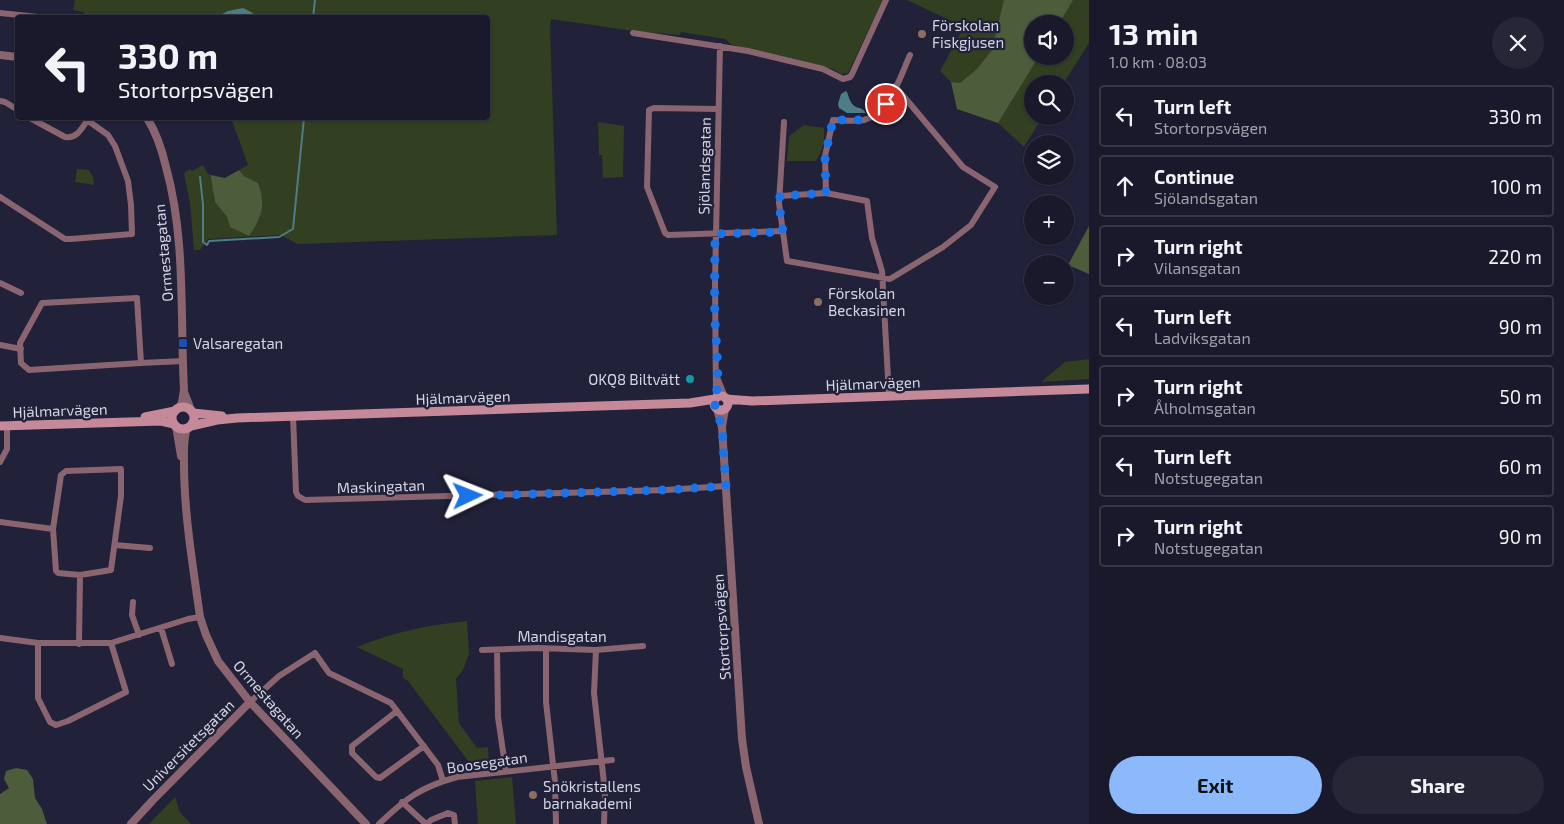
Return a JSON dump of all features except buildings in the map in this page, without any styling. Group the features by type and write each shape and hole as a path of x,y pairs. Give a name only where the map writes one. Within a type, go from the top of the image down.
{"main road":[{"name":"Hjälmarvägen","path":"189,427 217,420 237,418 690,403 744,404 752,401 1089,389"},
{"path":"186,407 192,412 194,419 189,427 181,429 175,425 172,418 177,410 186,407"},
{"name":"Hjälmarvägen","path":"121,422 177,410"},
{"name":"Hjälmarvägen","path":"192,412 237,418"},
{"name":"Hjälmarvägen","path":"4,426 162,421 175,425"}],"street":[{"path":"633,33 720,46 816,67 829,71 840,79 847,79 852,74 886,0"},
{"path":"0,13 19,15"},
{"name":"Sjölandsgatan","path":"720,46 715,234 715,320 717,378 721,403"},
{"path":"826,193 825,156 833,120 855,121 873,117 884,106 910,55"},
{"path":"0,56 15,57"},
{"path":"784,122 779,204 787,261 890,279 943,248 974,221 995,188 963,166 895,86"},
{"path":"0,101 15,108"},
{"path":"718,110 652,108 649,110 647,187 665,233 668,235 783,232"},
{"path":"34,120 70,138 75,136 87,120"},
{"path":"0,197 71,240 132,234 128,181 115,146 108,135 89,120"},
{"name":"Ormestagatan","path":"148,120 157,137 162,153 178,228 184,390 182,402 177,410"},
{"path":"780,196 826,193 867,201 870,229 882,269 890,396"},
{"path":"0,283 20,293"},
{"path":"141,363 137,298 42,303 20,343 21,363 29,370 183,361"},
{"path":"0,345 21,349"},
{"name":"Ormestagatan","path":"184,390 192,412"},
{"name":"Stortorpsvägen","path":"721,403 743,746 759,824"},
{"name":"Maskingatan","path":"293,416 296,492 298,496 305,500 666,490 726,486"},
{"name":"Ormestagatan","path":"175,425 184,478 200,617 218,661 250,702 366,824"},
{"path":"0,462 7,449 4,426"},
{"name":"Ormestagatan","path":"184,478 184,439 189,427"},
{"path":"121,469 121,496 111,570 80,574 58,574 56,572 52,529 61,475 66,472 121,469"},
{"path":"0,522 52,529"},
{"path":"115,545 150,548"},
{"path":"79,644 80,574"},
{"path":"133,602 132,615 139,635"},
{"path":"0,638 38,643 111,643 200,617"},
{"path":"161,628 172,664"},
{"path":"38,643 38,698 50,722 56,725 126,692 111,643"},
{"name":"Mandisgatan","path":"482,650 596,650 643,646"},
{"path":"546,649 547,718 556,792 556,824"},
{"path":"497,650 498,717 506,772"},
{"path":"596,650 594,693 596,722 603,761 605,792 604,824"},
{"name":"Universitetsgatan","path":"131,824 250,702 279,676 315,652 329,673 389,702 397,712"},
{"path":"424,746 380,778 376,777 352,753 352,746 397,712 424,746 439,767 443,781"},
{"name":"Boosegatan","path":"379,824 402,802 426,787 457,777 612,760"},
{"path":"402,802 427,824 448,812 454,815 455,824"}],"shaded area":[{"path":"73,0 883,0 848,73 841,74 833,69 732,45 725,39 681,32 680,35 634,31 551,19 557,235 298,244 280,235 208,239 200,250 194,250 190,203 184,173 190,169 192,171 203,165 208,174 211,175 215,202 227,217 230,227 249,236 260,218 258,183 244,176 239,170 248,165 232,120 490,120 490,15 84,15 84,12 73,10 75,1"},
{"path":"907,0 1089,0 1089,43 1069,75 1024,75 1024,125 1037,125 1031,135 1024,135 1024,147 998,123 957,109 951,82 940,71 964,27"},
{"path":"1004,0 1073,0 1064,15 1024,15 1024,65 1033,65 1027,75 1024,75 1024,81 998,123 957,109 951,82 960,83 977,69 992,50"},
{"path":"243,8 255,15 222,15 228,11"},
{"path":"846,91 852,104 863,109 866,113 847,113 839,108 838,104 841,94"},
{"path":"598,122 624,126 623,177 603,178 602,155 599,155"},
{"path":"804,125 824,128 822,149 816,161 787,161 789,136"},
{"path":"77,169 89,170 93,177 94,185 75,182"},
{"path":"239,170 244,176 258,183 262,198 260,217 249,236 230,227 227,217 215,202 211,178 211,175 225,178"},
{"path":"1089,226 1089,274 1074,268 1073,255"},
{"path":"1089,359 1089,379 1041,382 1065,362"},
{"path":"467,621 469,654 463,670 456,679 459,723 477,748 488,747 489,764 472,766 408,681 403,678 403,669 357,647 411,630"},
{"path":"16,768 27,770 33,779 35,798 42,809 47,824 0,824 0,794 9,788 4,779 6,771"},
{"path":"512,777 516,824 478,824 475,781"},
{"path":"175,797 180,812 191,824 149,824"}],"waterway":[{"path":"313,15 315,0"},
{"path":"200,177 203,205 203,242 207,245 209,241 279,237 293,229 304,120"}],"place":[{"name":"Förskolan Fiskgjusen","path":"922,34"},
{"name":"Förskolan Beckasinen","path":"818,302"},
{"name":"Valsaregatan","path":"183,343"},
{"name":"OKQ8 Biltvätt","path":"690,379"},
{"name":"Snökristallens barnakademi","path":"533,795"}],"route":[{"path":"468,496 666,490 726,486 722,427 714,405 717,378 714,282 715,234 783,232 779,204 780,196 826,193 825,156 833,120 864,120 875,116 886,104"}]}
